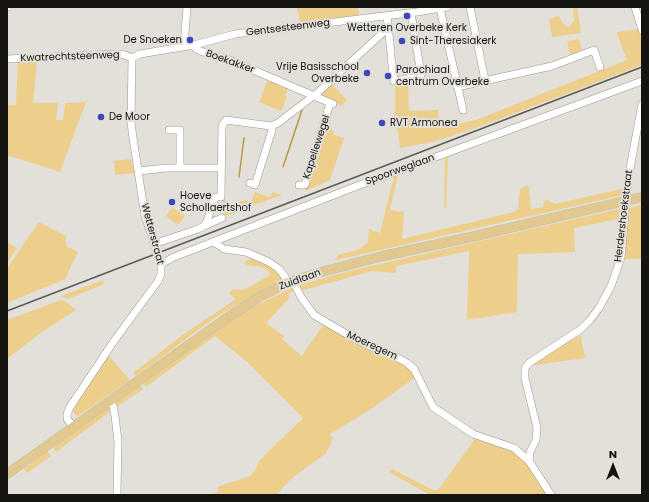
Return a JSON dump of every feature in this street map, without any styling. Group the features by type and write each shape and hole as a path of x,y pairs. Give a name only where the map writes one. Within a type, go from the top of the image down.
{"main road":[{"name":"Zuidlaan","path":"7,474 221,322 259,297 291,282 325,271 383,256 642,197"}],"street":[{"path":"184,46 187,7"},
{"path":"470,7 485,80"},
{"path":"635,7 642,30"},
{"path":"443,8 457,87 463,110"},
{"name":"Gentsesteenweg","path":"132,58 146,52 194,44 235,34 443,8"},
{"path":"387,16 394,81 417,78 420,77 421,74 411,13"},
{"path":"250,184 255,185 274,125 314,95 388,28"},
{"name":"Boekakker","path":"194,44 196,49 218,58 225,58 314,95"},
{"path":"457,87 552,66 594,50 600,68"},
{"name":"Kwatrechtsteenweg","path":"7,59 116,54 126,55 132,58"},
{"name":"Wetterstraat","path":"74,427 67,419 67,414 70,407 114,341 158,281 161,274 161,264 145,216 131,122 132,58"},
{"name":"Spoorweglaan","path":"161,264 371,181 642,82"},
{"name":"Kapellewegel","path":"300,185 305,185 332,104 314,95"},
{"name":"Herdershoekstraat","path":"528,461 530,452 536,440 537,428 525,378 525,368 529,363 581,329 590,320 608,294 621,258 626,200 642,104"},
{"path":"204,226 216,197 221,197 222,126 226,120 274,125"},
{"path":"169,130 180,130 180,168"},
{"path":"138,171 167,168 221,168"},
{"path":"154,244 198,229 222,218"},
{"name":"Moeregem","path":"214,242 224,249 246,252 269,262 291,282 314,315 367,345 391,354 407,363 414,369 434,407 473,434 514,448 528,461"},
{"path":"110,401 113,406 118,441 117,495"},
{"path":"528,461 551,495"}],"shaded area":[{"path":"297,7 358,7 359,15 300,23"},
{"path":"573,7 577,7 581,33 552,37 549,19 559,16 563,24 568,27 571,26 574,20"},
{"path":"639,29 642,39 642,65 476,128 433,142 400,148 395,111 395,85 408,84 409,111 438,110 439,121 449,119 451,125 476,120 627,60 617,32"},
{"path":"579,39 582,50 570,55 567,41"},
{"path":"37,61 33,103 58,103 56,120 63,120 65,103 86,102 60,172 7,155 7,105 16,105 18,62"},
{"path":"275,80 289,86 285,96 287,97 281,111 259,102 267,82"},
{"path":"332,84 347,100 342,106 321,97 321,95"},
{"path":"325,128 334,131 333,135 344,138 330,180 305,191"},
{"path":"448,156 446,208 444,208 445,157"},
{"path":"131,159 134,173 115,175 114,161"},
{"path":"398,175 390,210 404,212 402,239 514,212 518,209 520,189 525,186 529,186 531,209 543,207 544,201 548,200 555,204 626,188 623,195 336,260 338,255 363,247 368,242 369,229 380,233 394,176"},
{"path":"255,192 270,197 272,192 282,195 254,205 251,203"},
{"path":"222,200 226,200 226,208 239,208 240,201 249,201 247,208 226,216 222,213"},
{"path":"642,205 642,259 622,259 628,210 630,208"},
{"path":"172,207 185,216 178,225 166,216"},
{"path":"623,208 623,218 574,228 575,252 518,254 517,312 467,320 469,251 396,266 396,273 372,271 300,291 299,288 300,285 341,273"},
{"path":"39,222 66,236 66,246 78,252 65,279 7,303 7,268"},
{"path":"7,242 17,248 7,263"},
{"path":"254,258 279,272 282,277 281,281 267,287 213,319 136,376 133,373 184,334 236,299 229,294 233,289 246,289 270,275 267,270 262,267 246,265 245,261"},
{"path":"103,280 104,284 68,299 61,296"},
{"path":"292,288 294,290 288,294 290,297 266,323 284,336 282,339 302,356 324,324 395,358 408,367 416,377 368,411 330,434 333,439 326,453 292,478 276,495 213,495 219,490 217,487 250,476 256,469 259,461 303,418 247,362 215,336 146,387 143,383 199,342 248,309"},
{"path":"61,300 76,310 42,332 7,359 7,320"},
{"path":"581,336 585,358 528,366 572,338"},
{"path":"108,355 130,380 78,416 75,415 73,411 75,406"},
{"path":"140,385 143,389 116,407 113,403"},
{"path":"109,406 111,411 56,452 53,447"},
{"path":"475,439 490,442 515,451 530,468 548,495 430,495 389,472 392,469 433,490 438,490"},
{"path":"47,451 51,456 27,473 24,469"}],"waterway":[{"path":"283,167 302,110"},
{"path":"239,177 244,138"}],"railway":[{"path":"7,311 642,67"}],"place":[{"name":"Wetteren Overbeke Kerk","path":"407,16"},
{"name":"De Snoeken","path":"190,40"},
{"name":"Sint-Theresiakerk","path":"402,41"},
{"name":"Vrije Basisschool Overbeke","path":"367,73"},
{"name":"Parochiaal centrum Overbeke","path":"388,76"},
{"name":"De Moor","path":"101,117"},
{"name":"RVT Armonea","path":"382,123"},
{"name":"Hoeve Schollaertshof","path":"172,202"}]}
